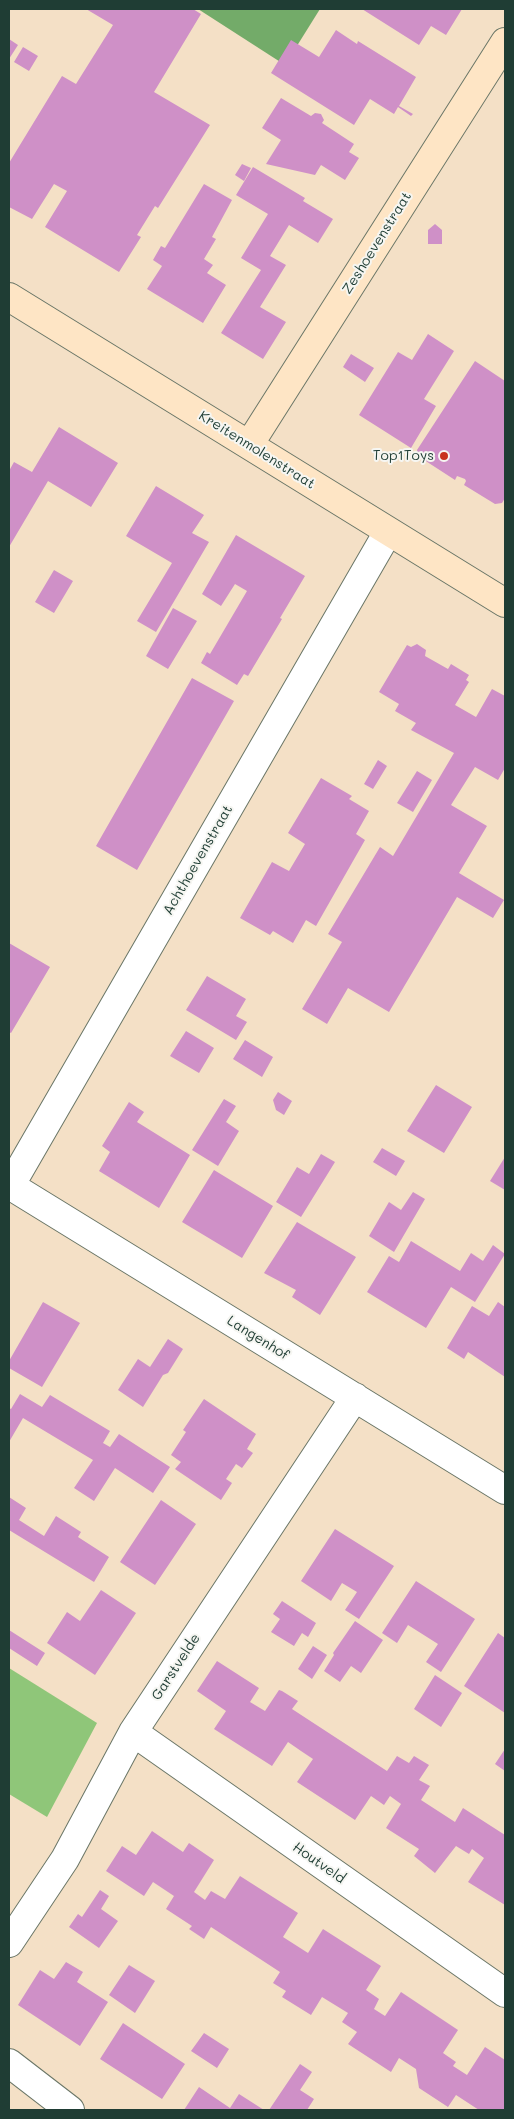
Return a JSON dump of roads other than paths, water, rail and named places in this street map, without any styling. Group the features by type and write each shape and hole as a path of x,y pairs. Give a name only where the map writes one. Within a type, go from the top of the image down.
{"street":[{"name":"Zeshoevenstraat","path":"249,445 505,42"},
{"name":"Kreitenmolenstraat","path":"9,297 505,603"},
{"name":"Achthoevenstraat","path":"10,1187 388,532"},
{"name":"Langenhof","path":"10,1187 505,1490"},
{"name":"Garstvelde","path":"9,1943 65,1859 133,1732 355,1397"},
{"name":"Houtveld","path":"133,1732 505,1993"},
{"path":"9,2063 70,2110"}],"place":[{"name":"Top1Toys","path":"444,456"}]}
